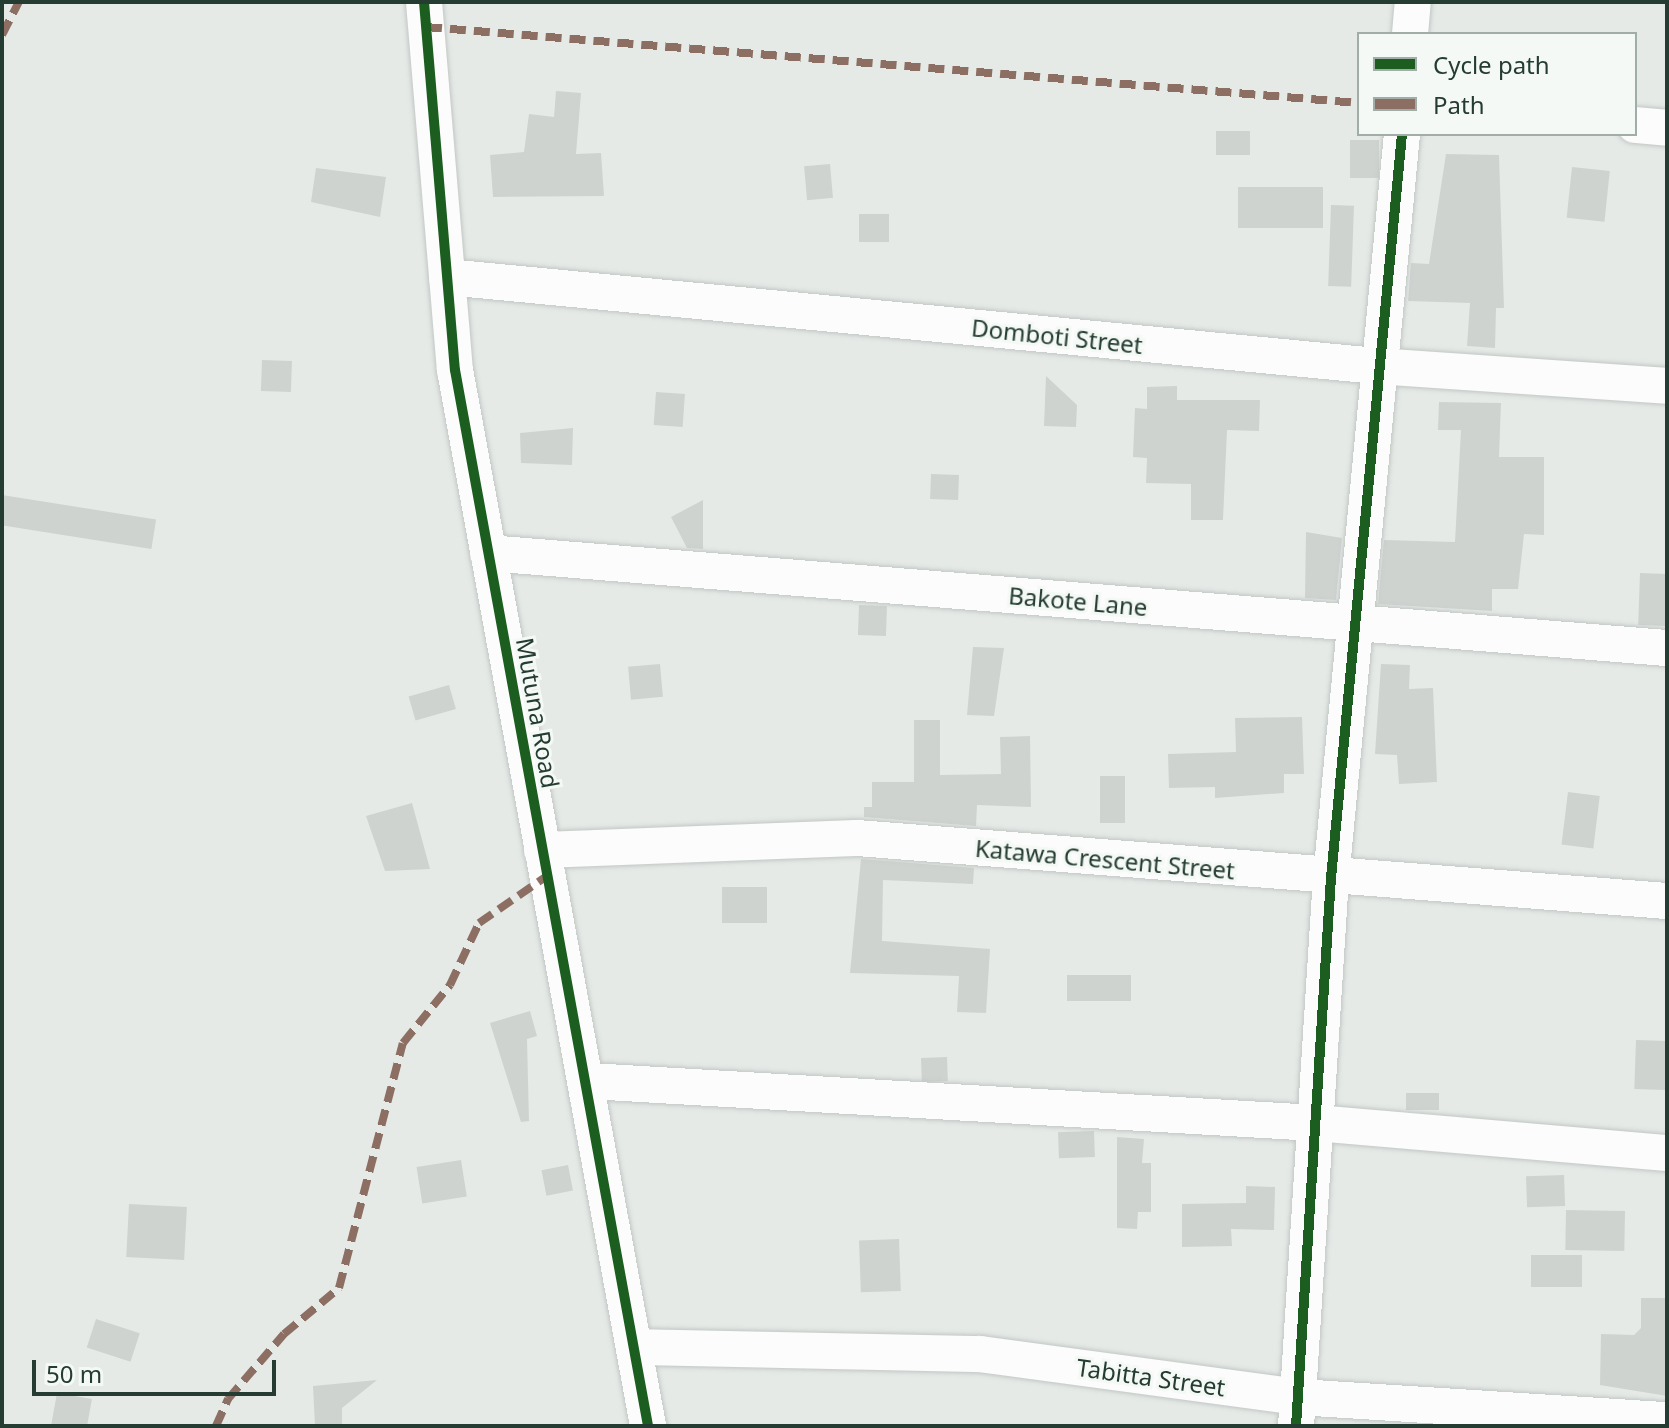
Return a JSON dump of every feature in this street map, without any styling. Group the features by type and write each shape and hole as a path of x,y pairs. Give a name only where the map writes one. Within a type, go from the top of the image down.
{"street":[{"name":"Mutuna Road","path":"424,2 455,370 542,850 589,1081 648,1426"},
{"path":"1410,32 1413,2"},
{"path":"1637,125 1667,128"},
{"path":"1297,1412 1331,878 1376,366 1402,136"},
{"name":"Domboti Street","path":"447,277 1376,366 1667,386"},
{"name":"Bakote Lane","path":"488,553 1667,648"},
{"name":"Katawa Crescent Street","path":"542,850 857,838 1331,878 1667,901"},
{"path":"589,1081 1316,1123 1667,1153"},
{"name":"Tabitta Street","path":"635,1347 980,1354 1297,1412 1667,1420"}],"building":[{"path":"556,91 581,93 576,154 601,153 604,196 493,197 490,155 524,152 529,114 554,117"},
{"path":"1216,131 1250,131 1250,155 1216,155"},
{"path":"1350,140 1379,140 1379,178 1350,178"},
{"path":"1446,154 1499,155 1504,308 1496,308 1495,348 1467,346 1470,303 1408,301 1411,263 1429,264"},
{"path":"830,164 833,198 807,200 804,166"},
{"path":"1572,167 1610,171 1604,222 1567,218"},
{"path":"316,168 386,177 380,217 311,202"},
{"path":"1238,187 1323,187 1323,228 1238,228"},
{"path":"1331,205 1354,206 1351,287 1328,286"},
{"path":"859,214 889,214 889,242 859,242"},
{"path":"262,360 292,361 291,392 261,391"},
{"path":"1046,376 1077,405 1076,427 1044,426"},
{"path":"1177,386 1177,400 1260,400 1259,431 1227,430 1223,520 1191,520 1191,484 1146,483 1147,458 1133,457 1135,408 1147,409 1147,387"},
{"path":"656,392 685,394 683,427 654,425"},
{"path":"1439,402 1501,403 1499,457 1544,457 1544,535 1524,534 1518,589 1492,589 1492,611 1378,604 1384,540 1455,542 1461,430 1438,430"},
{"path":"573,428 572,465 521,463 520,433"},
{"path":"931,474 959,475 958,500 930,499"},
{"path":"2,495 156,519 151,549 2,525"},
{"path":"703,500 703,549 687,548 671,517"},
{"path":"1306,532 1342,538 1336,600 1305,598"},
{"path":"1640,573 1667,574 1665,626 1638,625"},
{"path":"859,605 887,606 886,636 858,635"},
{"path":"973,647 1004,648 994,716 967,715"},
{"path":"660,664 663,697 631,700 628,667"},
{"path":"1381,664 1410,665 1409,689 1433,688 1437,782 1399,784 1397,755 1375,754"},
{"path":"449,685 456,709 416,721 409,697"},
{"path":"1302,717 1304,774 1284,774 1284,793 1215,798 1215,787 1169,788 1168,754 1236,752 1235,718"},
{"path":"914,720 940,720 940,775 1001,774 1000,737 1030,736 1031,807 977,805 976,826 864,817 864,807 872,807 872,782 914,782"},
{"path":"1100,776 1125,776 1125,823 1100,823"},
{"path":"1568,792 1600,796 1593,849 1562,845"},
{"path":"412,803 430,869 385,871 366,816"},
{"path":"861,859 974,868 973,884 883,880 882,941 990,949 986,1013 957,1012 959,976 850,973"},
{"path":"722,887 767,887 767,923 722,923"},
{"path":"1067,975 1131,975 1131,1001 1067,1001"},
{"path":"530,1011 537,1036 527,1039 529,1121 521,1122 490,1023"},
{"path":"1636,1040 1667,1041 1665,1090 1634,1089"},
{"path":"947,1057 948,1081 922,1082 921,1058"},
{"path":"1406,1093 1439,1093 1439,1110 1406,1110"},
{"path":"1094,1131 1095,1157 1059,1158 1058,1132"},
{"path":"1117,1137 1144,1139 1142,1163 1151,1163 1151,1212 1138,1212 1137,1229 1117,1228"},
{"path":"461,1160 467,1197 422,1204 417,1167"},
{"path":"568,1165 573,1191 546,1196 541,1170"},
{"path":"1564,1175 1565,1206 1527,1207 1526,1176"},
{"path":"1246,1186 1275,1187 1274,1230 1231,1229 1232,1246 1182,1247 1182,1204 1246,1203"},
{"path":"129,1204 187,1207 184,1260 126,1257"},
{"path":"1566,1210 1625,1211 1624,1251 1565,1250"},
{"path":"899,1239 901,1291 861,1292 859,1240"},
{"path":"1531,1255 1582,1255 1582,1287 1531,1287"},
{"path":"1641,1298 1667,1298 1667,1396 1600,1385 1601,1334 1634,1335 1641,1328"},
{"path":"96,1319 140,1333 130,1362 87,1348"},
{"path":"377,1380 342,1408 342,1426 315,1426 313,1386"},
{"path":"57,1393 92,1399 87,1426 51,1426"}],"marked path":[{"path":"2,35 19,2"},
{"path":"426,27 1357,103"},
{"path":"216,1426 228,1399 284,1334 339,1288 403,1043 450,985 479,923 547,876"}],"cycle path":[{"path":"424,2 455,370 648,1426"},
{"path":"1296,1426 1331,878 1402,136"}]}
